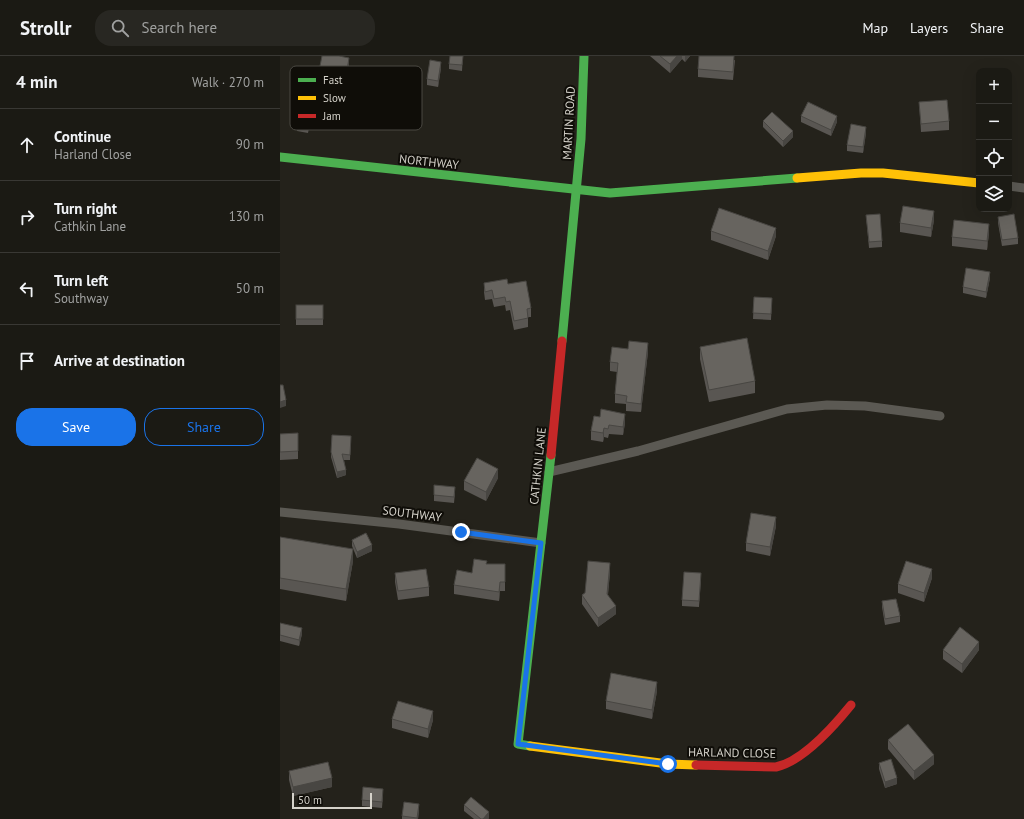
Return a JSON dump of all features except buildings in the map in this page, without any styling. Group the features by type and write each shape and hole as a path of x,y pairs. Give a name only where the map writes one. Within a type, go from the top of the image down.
{"street":[{"name":"MARTIN ROAD","path":"576,190 581,139 584,56"},
{"name":"NORTHWAY","path":"280,158 610,193 861,173 883,173 976,183"},
{"path":"1012,186 1024,188"},
{"name":"CATHKIN LANE","path":"518,744 550,472 576,190"},
{"path":"550,472 638,451 787,409 827,405 865,406 940,416"},
{"name":"SOUTHWAY","path":"280,512 399,524 541,543"},
{"name":"HARLAND CLOSE","path":"518,744 668,764 776,767 782,766 797,758 829,731 841,719 851,705"}],"traffic: fast":[{"path":"562,341 581,139 584,56"},
{"path":"280,157 610,193 797,178"},
{"path":"530,746 518,744 551,455"}],"traffic: slow":[{"path":"797,178 861,173 883,173 976,183"},
{"path":"530,746 668,764 696,765"}],"traffic: jam":[{"path":"551,455 562,341"},
{"path":"696,765 776,767 797,758 817,742 851,705"}],"route":[{"path":"461,532 541,543 518,744 668,764"}]}
